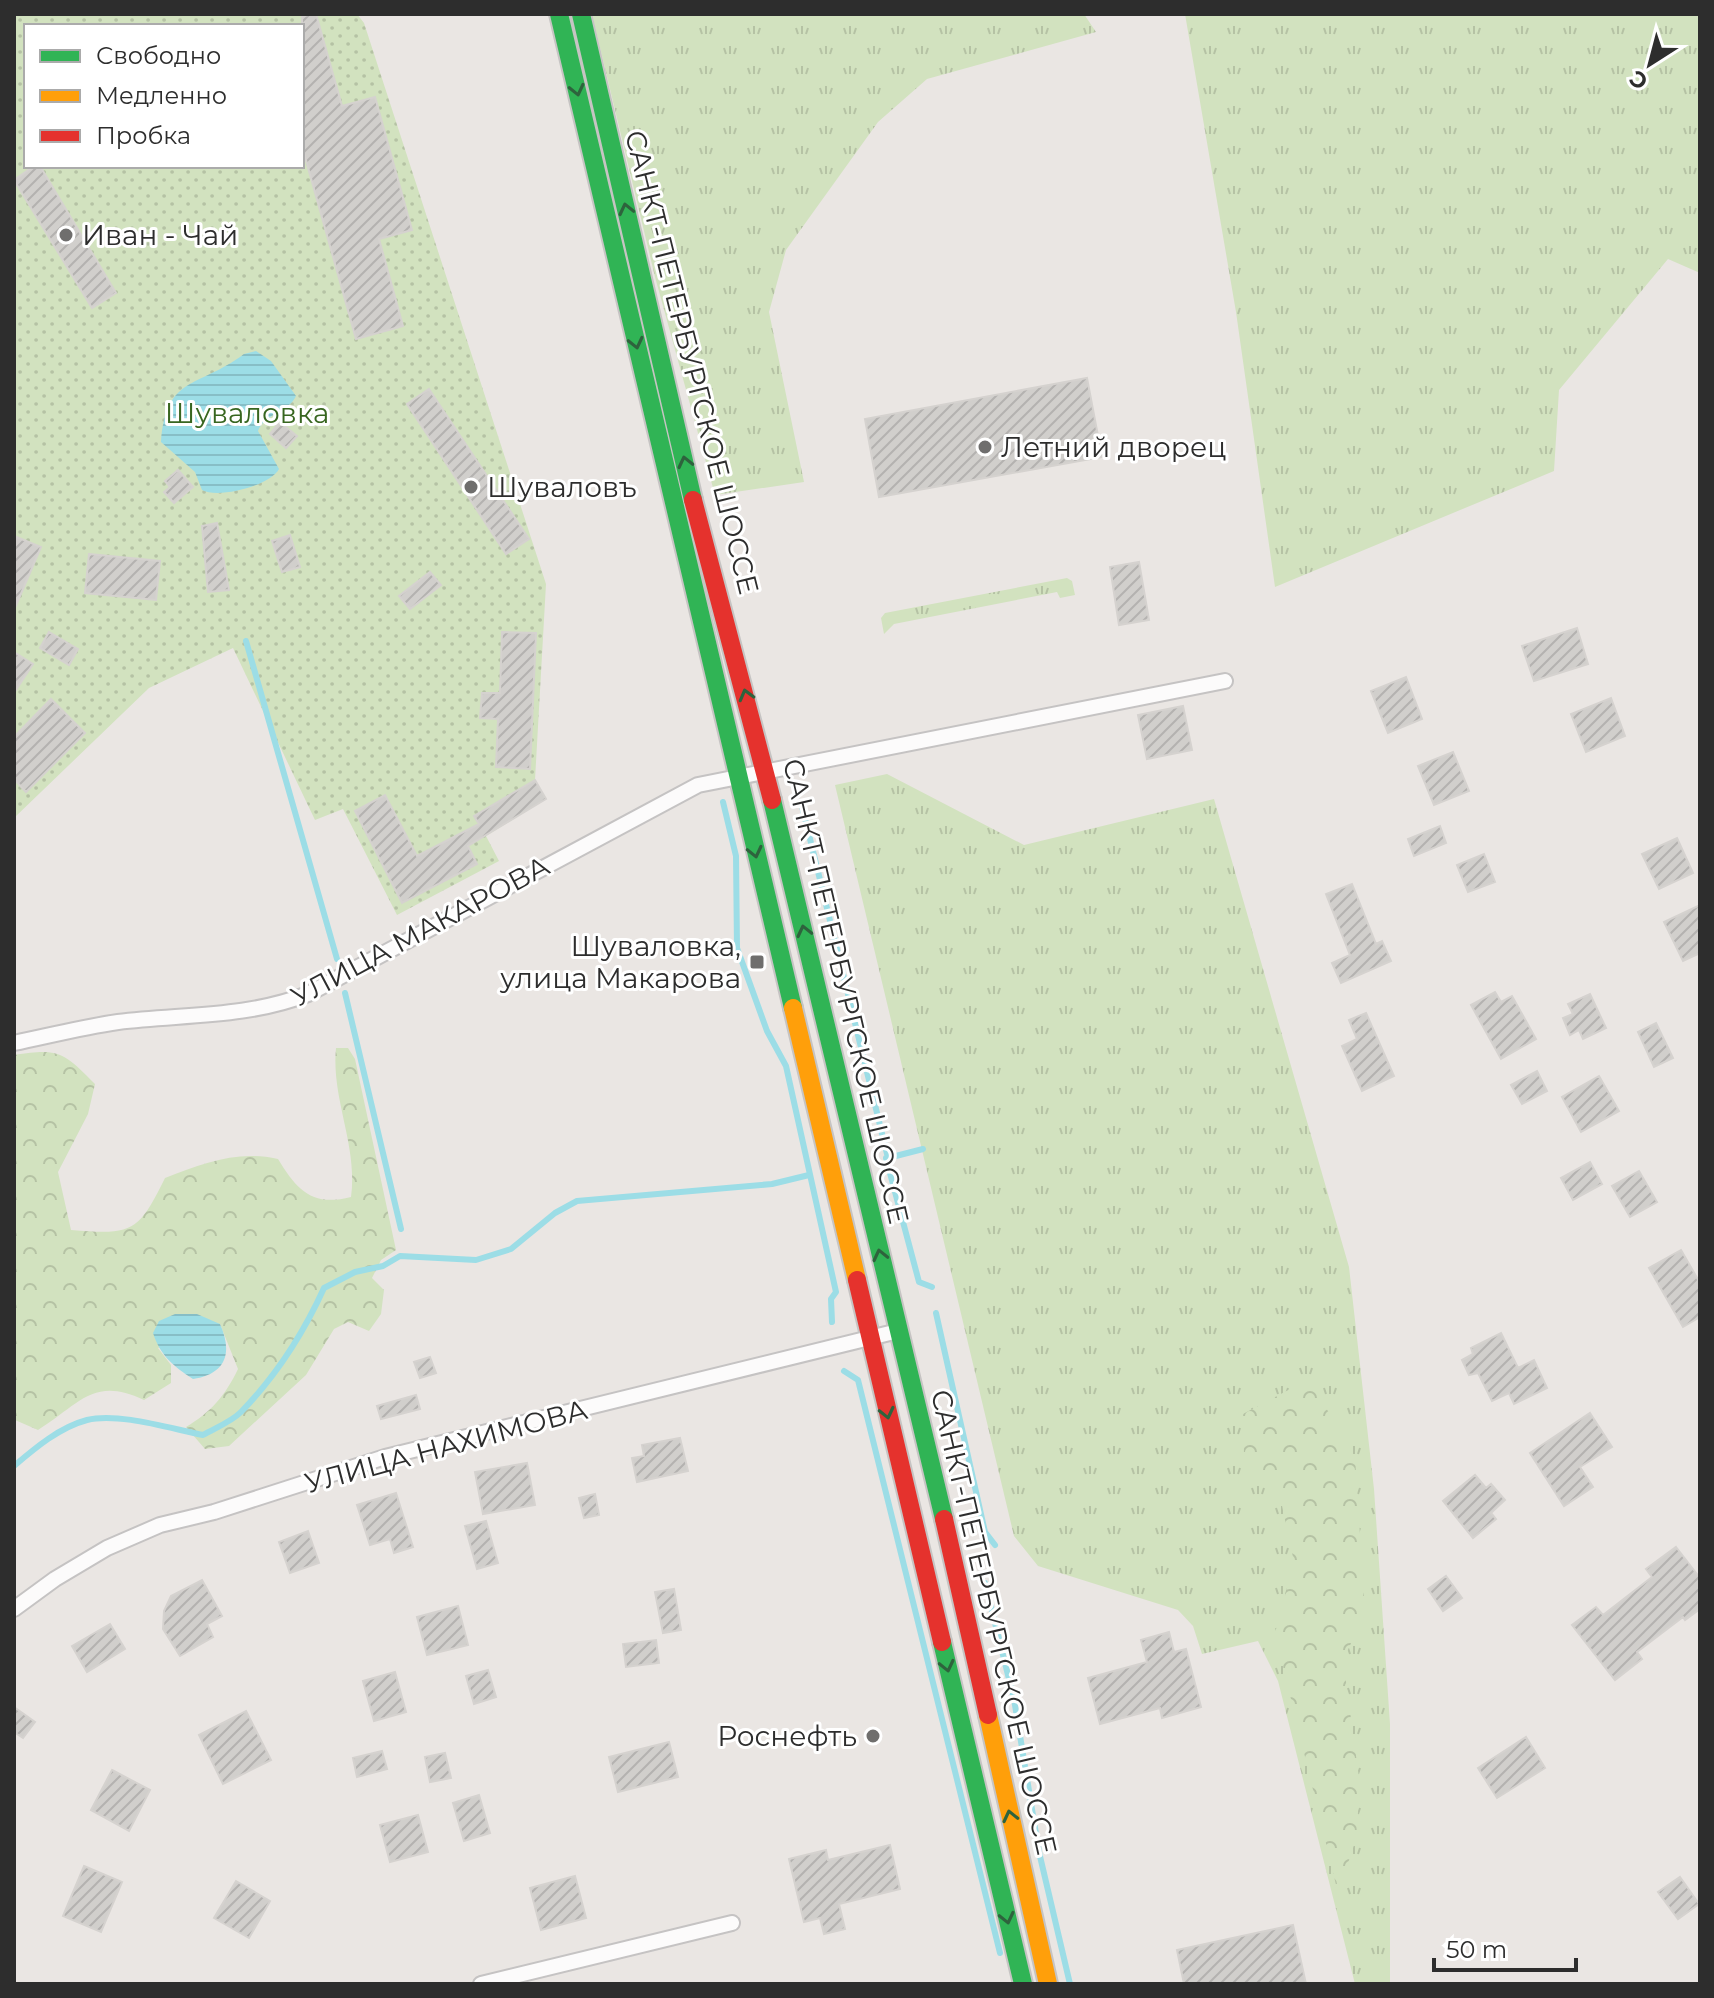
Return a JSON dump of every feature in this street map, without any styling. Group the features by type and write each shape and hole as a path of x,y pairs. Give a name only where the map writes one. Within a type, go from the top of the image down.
{"main road":[{"name":"САНКТ-ПЕТЕРБУРГСКОЕ ШОССЕ","path":"559,14 1023,1984"},
{"name":"САНКТ-ПЕТЕРБУРГСКОЕ ШОССЕ","path":"581,14 702,538 765,770 953,1556 1048,1984"}],"street":[{"name":"УЛИЦА МАКАРОВА","path":"14,1043 116,1023 248,1013 278,1006 308,994 698,785 1225,681"},
{"name":"УЛИЦА НАХИМОВА","path":"14,1609 55,1579 107,1548 160,1525 214,1512 385,1457 898,1331"},
{"path":"481,1984 732,1923"}],"green space":[{"name":"Шуваловка","path":"14,14 357,14 364,23 546,584 535,780 546,799 486,836 499,861 397,915 343,809 315,820 233,648 149,688 14,818"},
{"path":"592,14 1084,14 1096,32 927,79 878,122 786,250 769,312 804,482 715,495 655,277"},
{"path":"1185,14 1700,14 1700,273 1668,259 1559,390 1554,471 1275,587 1236,312"},
{"path":"1067,578 1072,581 1075,595 1060,598 1057,592 894,624 884,634 881,618 885,613"},
{"path":"887,774 1024,845 1214,799 1349,1267 1374,1489 1390,1724 1390,1984 1355,1984 1278,1681 1258,1641 1202,1654 1193,1626 1178,1610 1038,1566 1014,1536 835,785"},
{"path":"336,1048 348,1048 355,1059 396,1250 381,1260 372,1278 384,1290 381,1314 369,1331 348,1322 334,1329 306,1375 229,1446 205,1449 186,1427 216,1402 238,1369 220,1324 158,1348 171,1365 171,1383 144,1400 127,1393 99,1392 88,1396 38,1430 15,1420 14,1055 42,1052 60,1055 95,1084 88,1114 58,1172 71,1230 108,1232 131,1226 139,1220 165,1178 235,1157 278,1159 299,1187 316,1198 337,1200 351,1197 351,1159 337,1085"},
{"path":"1309,1379 1355,1457 1365,1614 1343,1660 1360,1785 1356,1839 1338,1893 1275,1633 1294,1562 1281,1501 1244,1455 1243,1414"}],"water":[{"path":"256,351 271,361 296,396 288,406 266,420 258,431 279,469 265,481 243,489 220,493 202,490 195,472 161,442 169,405 187,386 244,354"},
{"path":"175,1314 197,1314 220,1324 226,1353 213,1372 193,1379 173,1365 159,1348 153,1333 159,1321"}],"building":[{"path":"316,14 342,106 375,97 412,230 379,239 403,326 356,339 304,153 302,16"},
{"path":"31,168 41,168 116,293 92,308 14,180"},
{"name":"Летний дворец","path":"1087,378 1102,457 879,497 865,419"},
{"path":"429,389 529,539 506,554 407,404"},
{"path":"280,422 297,436 286,448 270,434"},
{"path":"178,470 193,487 174,503 164,492 170,487 165,481"},
{"path":"217,523 229,590 208,592 202,526"},
{"path":"290,535 300,567 282,572 272,541"},
{"path":"14,536 41,547 14,610"},
{"path":"89,554 160,561 156,600 85,593"},
{"path":"1139,562 1149,620 1119,625 1110,567"},
{"path":"430,572 441,585 410,609 399,596"},
{"path":"1577,628 1588,664 1534,681 1522,646"},
{"path":"49,632 78,649 69,665 40,648"},
{"path":"502,632 536,633 530,769 496,767 498,719 480,718 482,693 500,693"},
{"path":"14,652 33,664 14,693"},
{"path":"1406,677 1422,719 1388,733 1371,691"},
{"path":"1611,698 1625,736 1586,752 1571,714"},
{"path":"51,699 85,733 26,792 14,779 14,737"},
{"path":"1183,706 1192,750 1147,759 1138,715"},
{"path":"1453,752 1469,791 1434,805 1418,766"},
{"path":"535,780 546,799 468,846 477,864 402,903 355,811 385,795 417,856 479,824 474,816"},
{"path":"1440,826 1446,843 1414,856 1408,839"},
{"path":"1677,838 1693,873 1659,889 1642,854"},
{"path":"1484,854 1495,882 1468,892 1457,865"},
{"path":"1352,884 1376,944 1382,941 1391,961 1341,983 1332,963 1350,955 1326,894"},
{"path":"1700,905 1700,953 1683,961 1664,922"},
{"path":"1495,992 1501,1002 1512,996 1536,1039 1501,1059 1471,1005"},
{"path":"1590,994 1606,1028 1583,1039 1579,1030 1570,1035 1563,1018 1573,1014 1568,1004"},
{"path":"1366,1013 1394,1076 1362,1091 1342,1046 1357,1039 1349,1020"},
{"path":"1656,1023 1673,1058 1654,1067 1638,1032"},
{"path":"1537,1071 1547,1091 1522,1104 1511,1085"},
{"path":"1599,1076 1619,1111 1581,1132 1562,1097"},
{"path":"1590,1162 1602,1184 1573,1200 1561,1178"},
{"path":"1639,1171 1657,1202 1630,1217 1612,1186"},
{"path":"1681,1250 1700,1283 1700,1317 1683,1327 1649,1268"},
{"path":"1501,1333 1518,1368 1534,1360 1547,1388 1514,1404 1509,1393 1492,1401 1478,1373 1469,1375 1462,1360 1473,1354 1471,1348"},
{"path":"430,1357 436,1373 420,1378 414,1362"},
{"path":"416,1395 420,1409 381,1419 377,1406"},
{"path":"1590,1413 1612,1447 1580,1467 1593,1487 1564,1506 1530,1453"},
{"path":"680,1438 688,1471 637,1482 632,1458 644,1456 642,1445"},
{"path":"527,1463 535,1505 483,1514 475,1472"},
{"path":"1475,1475 1486,1488 1491,1484 1505,1500 1491,1513 1496,1519 1473,1538 1443,1501"},
{"path":"396,1493 413,1547 394,1553 390,1539 370,1545 357,1505"},
{"path":"595,1494 599,1515 584,1518 579,1498"},
{"path":"486,1521 498,1563 477,1569 465,1526"},
{"path":"308,1531 319,1563 290,1573 279,1542"},
{"path":"1676,1547 1700,1578 1700,1609 1685,1620 1683,1617 1637,1652 1642,1659 1615,1680 1572,1625 1596,1607 1603,1615 1652,1577 1646,1569"},
{"path":"1446,1576 1462,1598 1443,1611 1428,1589"},
{"path":"202,1580 222,1616 207,1624 213,1637 180,1656 163,1629 164,1611 171,1596"},
{"path":"674,1589 681,1630 663,1633 655,1592"},
{"path":"458,1606 468,1645 427,1655 417,1617"},
{"path":"110,1624 125,1649 87,1672 72,1646"},
{"path":"1169,1632 1174,1652 1186,1649 1201,1707 1162,1718 1160,1708 1100,1724 1088,1678 1147,1662 1141,1640"},
{"path":"656,1640 659,1663 626,1667 623,1644"},
{"path":"488,1670 496,1697 474,1704 466,1676"},
{"path":"395,1672 406,1712 374,1721 363,1681"},
{"path":"14,1707 35,1722 23,1738 14,1732"},
{"path":"246,1711 271,1760 223,1784 199,1735"},
{"path":"1526,1737 1545,1768 1497,1798 1478,1768"},
{"path":"669,1742 678,1777 618,1792 609,1757"},
{"path":"382,1751 387,1769 357,1777 353,1758"},
{"path":"445,1753 451,1778 430,1782 425,1757"},
{"path":"112,1770 150,1790 129,1831 91,1810"},
{"path":"479,1795 490,1833 464,1841 453,1803"},
{"path":"418,1815 428,1852 390,1862 380,1825"},
{"path":"890,1845 900,1889 839,1904 845,1929 824,1934 820,1918 804,1922 789,1859 826,1850 828,1860"},
{"path":"84,1866 122,1882 101,1932 63,1916"},
{"path":"575,1876 586,1918 541,1930 530,1888"},
{"path":"1680,1877 1699,1904 1678,1919 1658,1892"},
{"path":"236,1881 270,1901 249,1938 214,1918"},
{"path":"1293,1925 1306,1984 1184,1984 1177,1950"}],"waterway":[{"path":"246,641 337,959"},
{"path":"723,802 736,856 737,948 767,1031 786,1066 836,1292 831,1299 832,1322"},
{"path":"801,802 888,1158 923,1149"},
{"path":"345,993 401,1229"},
{"path":"886,1158 919,1282 932,1287"},
{"path":"14,1466 58,1433 87,1420 114,1418 203,1435 228,1422 254,1398 277,1369 324,1288 355,1272 383,1266 400,1256 476,1260 511,1249 555,1213 577,1201 772,1184 809,1175"},
{"path":"936,1313 985,1532 995,1545"},
{"path":"844,1371 858,1380 1000,1953"},
{"path":"985,1583 1014,1699 1039,1852 1070,1984"}],"traffic: fast":[{"path":"559,14 793,1008"},
{"path":"581,14 693,500"},
{"path":"772,800 944,1519"},
{"path":"942,1642 1023,1984"}],"traffic: slow":[{"path":"793,1008 857,1280"},
{"path":"988,1715 1048,1984"}],"traffic: jam":[{"path":"693,500 772,800"},
{"path":"857,1280 942,1642"},
{"path":"944,1519 988,1715"}],"place":[{"name":"Иван - Чай","path":"66,235"},
{"name":"Летний дворец","path":"985,447"},
{"name":"Шуваловъ","path":"471,487"},
{"name":"Шуваловка, улица Макарова","path":"757,962"},
{"name":"Роснефть","path":"873,1736"}]}
